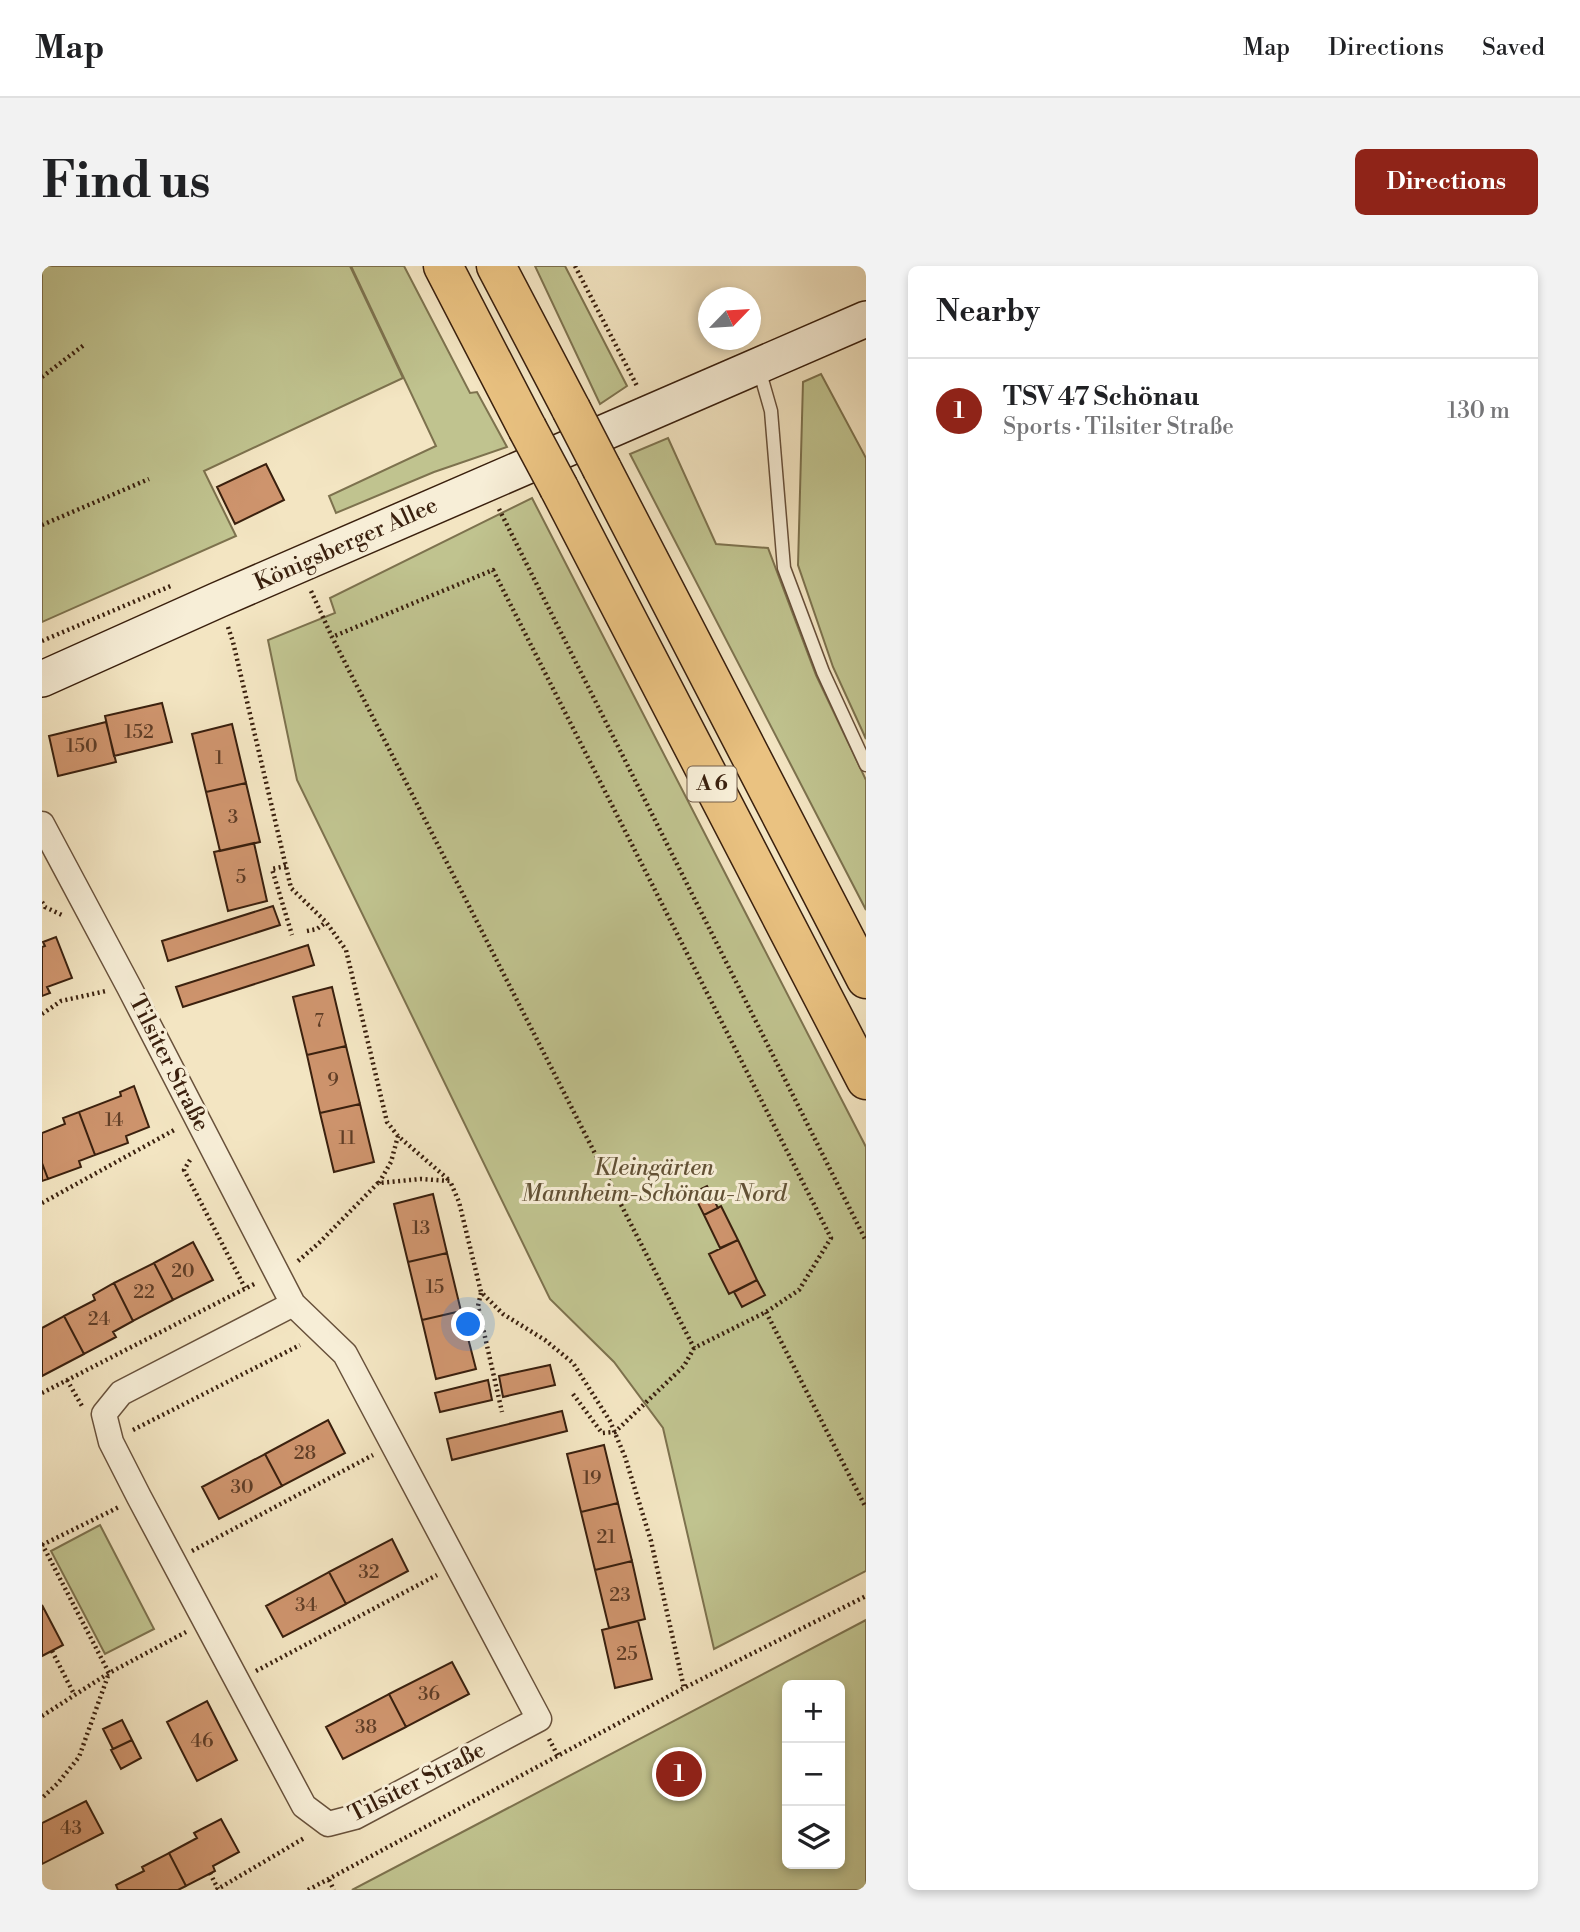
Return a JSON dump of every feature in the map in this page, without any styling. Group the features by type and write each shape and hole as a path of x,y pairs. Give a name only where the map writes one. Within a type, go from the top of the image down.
{"highway":[{"name":"A 6","path":"443,266 866,1080"},
{"name":"A 6","path":"496,266 866,979"}],"street":[{"name":"Königsberger Allee","path":"42,679 650,411 866,319"},
{"name":"Tilsiter Straße","path":"42,824 293,1304 345,1354 539,1719 355,1816 328,1824 304,1806 139,1497 111,1442 103,1415 121,1392 293,1304"}],"lane":[{"path":"758,366 771,411 784,568 823,672 866,765"}],"path":[{"path":"575,266 650,411"},
{"path":"42,377 84,345"},
{"path":"42,525 149,479"},
{"path":"486,483 866,1241"},
{"path":"299,565 332,637 694,1348"},
{"path":"332,637 494,570 831,1238 799,1290 766,1312 694,1348 684,1366 615,1432 602,1433 573,1394"},
{"path":"218,600 233,642 291,888 326,922 346,950 387,1122 398,1136 450,1181 459,1202 481,1293 478,1307 502,1412"},
{"path":"286,866 271,869 292,935"},
{"path":"307,931 317,929 326,922"},
{"path":"42,1014 61,1001 129,986"},
{"path":"42,1203 202,1127"},
{"path":"202,1127 184,1170 245,1289"},
{"path":"42,1393 296,1262 319,1243 378,1183 391,1162 398,1136"},
{"path":"378,1183 421,1179 450,1181"},
{"path":"481,1293 503,1314 544,1340 573,1363 611,1421 651,1541 684,1688"},
{"path":"766,1312 866,1508"},
{"path":"111,1442 323,1333"},
{"path":"173,1562 393,1444"},
{"path":"42,1797 58,1783 79,1757 109,1673 42,1545 139,1497"},
{"path":"236,1681 457,1565"},
{"path":"308,1890 684,1688 866,1596"},
{"path":"42,1716 109,1673 205,1622"},
{"path":"52,1651 74,1694"},
{"path":"210,1874 217,1890 328,1824"},
{"path":"329,1880 334,1890"}],"green space":[{"path":"42,266 350,266 403,378 204,471 236,536 42,622"},
{"path":"351,266 404,266 470,393 477,392 507,447 434,472 336,513 329,496 436,446"},
{"path":"535,266 565,266 627,386 600,404"},
{"path":"821,374 866,458 866,739 833,667 798,565 803,382"},
{"path":"668,438 716,544 768,548 816,675 866,780 866,910 630,454"},
{"name":"Kleingärten Mannheim-Schönau-Nord","path":"532,498 866,1147 866,1571 714,1649 663,1428 614,1362 550,1299 297,780 268,640 335,613 330,598"},
{"path":"100,1525 154,1629 105,1654 51,1551"},
{"path":"866,1620 866,1890 352,1890"}],"building":[{"path":"266,464 284,500 235,524 217,487"},
{"path":"162,703 172,742 114,756 105,716"},
{"path":"106,722 116,762 58,776 49,736"},
{"path":"232,724 246,783 206,792 192,734"},
{"path":"246,783 260,842 220,851 206,792"},
{"path":"254,843 267,901 228,911 214,852"},
{"path":"273,906 280,925 168,961 162,941"},
{"path":"56,937 72,978 47,987 50,993 42,996 43,942"},
{"path":"308,945 314,965 183,1007 176,987"},
{"path":"332,987 346,1046 307,1055 293,997"},
{"path":"346,1046 360,1104 320,1113 307,1055"},
{"path":"134,1086 149,1127 126,1136 128,1143 95,1155 79,1112 121,1096 120,1092"},
{"path":"360,1104 374,1162 334,1172 320,1113"},
{"path":"79,1112 95,1155 79,1161 81,1167 48,1179 42,1163 42,1133 65,1124 63,1118"},
{"path":"42,1163 48,1179 42,1181"},
{"path":"707,1186 718,1208 704,1215 693,1193"},
{"path":"433,1194 447,1253 408,1262 394,1204"},
{"path":"721,1206 738,1240 720,1248 704,1215"},
{"path":"738,1240 757,1280 729,1294 709,1254"},
{"path":"193,1242 213,1280 173,1300 154,1263"},
{"path":"447,1253 461,1311 422,1320 408,1262"},
{"path":"154,1263 173,1300 133,1321 114,1283"},
{"path":"757,1280 765,1295 742,1307 734,1292"},
{"path":"114,1283 133,1321 113,1332 116,1337 84,1354 64,1316 95,1300 93,1295"},
{"path":"461,1311 476,1369 436,1379 422,1320"},
{"path":"64,1316 84,1354 42,1376 42,1328"},
{"path":"550,1365 555,1385 503,1397 499,1376"},
{"path":"488,1380 492,1400 440,1412 435,1393"},
{"path":"562,1411 567,1431 452,1460 447,1439"},
{"path":"328,1420 345,1453 282,1486 265,1454"},
{"path":"604,1445 618,1503 581,1512 567,1454"},
{"path":"265,1454 282,1486 219,1519 202,1487"},
{"path":"618,1503 632,1561 595,1570 581,1512"},
{"path":"392,1539 408,1571 346,1604 329,1572"},
{"path":"632,1561 645,1619 609,1628 595,1570"},
{"path":"329,1572 346,1604 283,1637 266,1606"},
{"path":"42,1605 63,1645 42,1656"},
{"path":"638,1621 652,1679 615,1688 602,1630"},
{"path":"452,1662 469,1694 406,1727 389,1694"},
{"path":"389,1694 406,1727 343,1759 326,1727"},
{"path":"207,1701 237,1760 197,1781 167,1722"},
{"path":"122,1720 132,1740 113,1749 103,1729"},
{"path":"132,1740 141,1758 121,1769 111,1750"},
{"path":"86,1801 103,1833 42,1864 42,1823"},
{"path":"221,1819 239,1852 213,1866 215,1871 186,1886 169,1853 197,1838 194,1833"},
{"path":"169,1853 186,1886 178,1890 118,1890 116,1885 144,1871 142,1867"}],"place":[{"name":"TSV 47 Schönau","path":"679,1774"}]}
